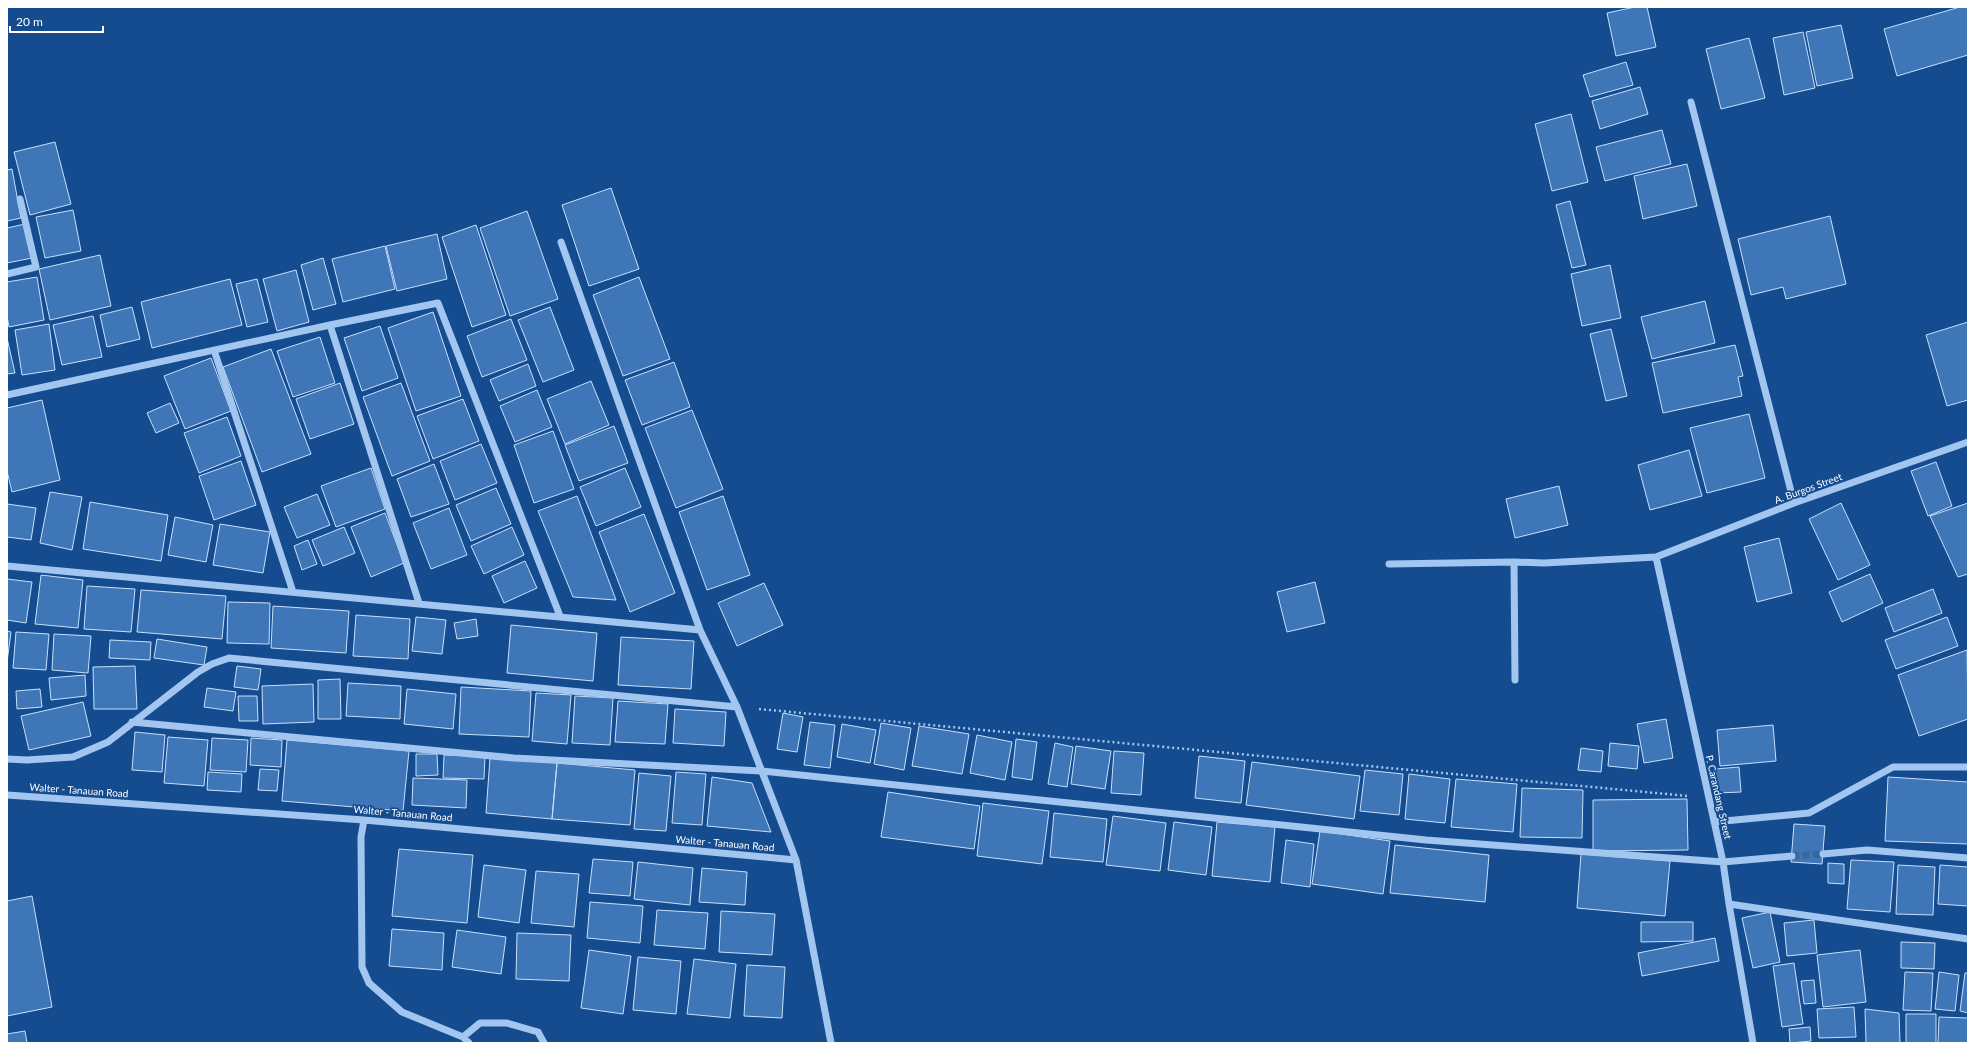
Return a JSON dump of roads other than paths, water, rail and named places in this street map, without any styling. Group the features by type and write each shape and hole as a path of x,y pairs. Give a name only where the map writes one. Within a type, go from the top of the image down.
{"street":[{"path":"1691,102 1794,503"},
{"path":"7,274 36,267 20,199"},
{"path":"561,242 700,630 737,707 796,860 831,1043"},
{"path":"7,395 330,324 438,303 560,616"},
{"path":"330,324 419,603"},
{"path":"214,350 293,592"},
{"name":"A. Burgos Street","path":"1389,564 1544,563 1656,557 1794,503 1968,442"},
{"name":"P. Carandang Street","path":"1656,557 1723,862 1728,904 1753,1043"},
{"path":"1514,562 1515,680"},
{"path":"7,566 700,630"},
{"path":"7,759 27,760 73,757 108,742 198,672 212,664 229,658 737,707"},
{"path":"132,722 514,758 761,771 1426,840 1723,862 1792,856"},
{"path":"1714,822 1810,813 1893,767 1968,767"},
{"name":"Walter - Tanauan Road","path":"7,795 364,820 796,860"},
{"path":"364,820 361,838 362,967 369,983 402,1012 466,1040 480,1023 507,1023 538,1032 544,1043"},
{"path":"1823,854 1867,850 1968,858"},
{"path":"1728,904 1968,939"}],"tunnel":[{"path":"1792,856 1823,854"}]}
